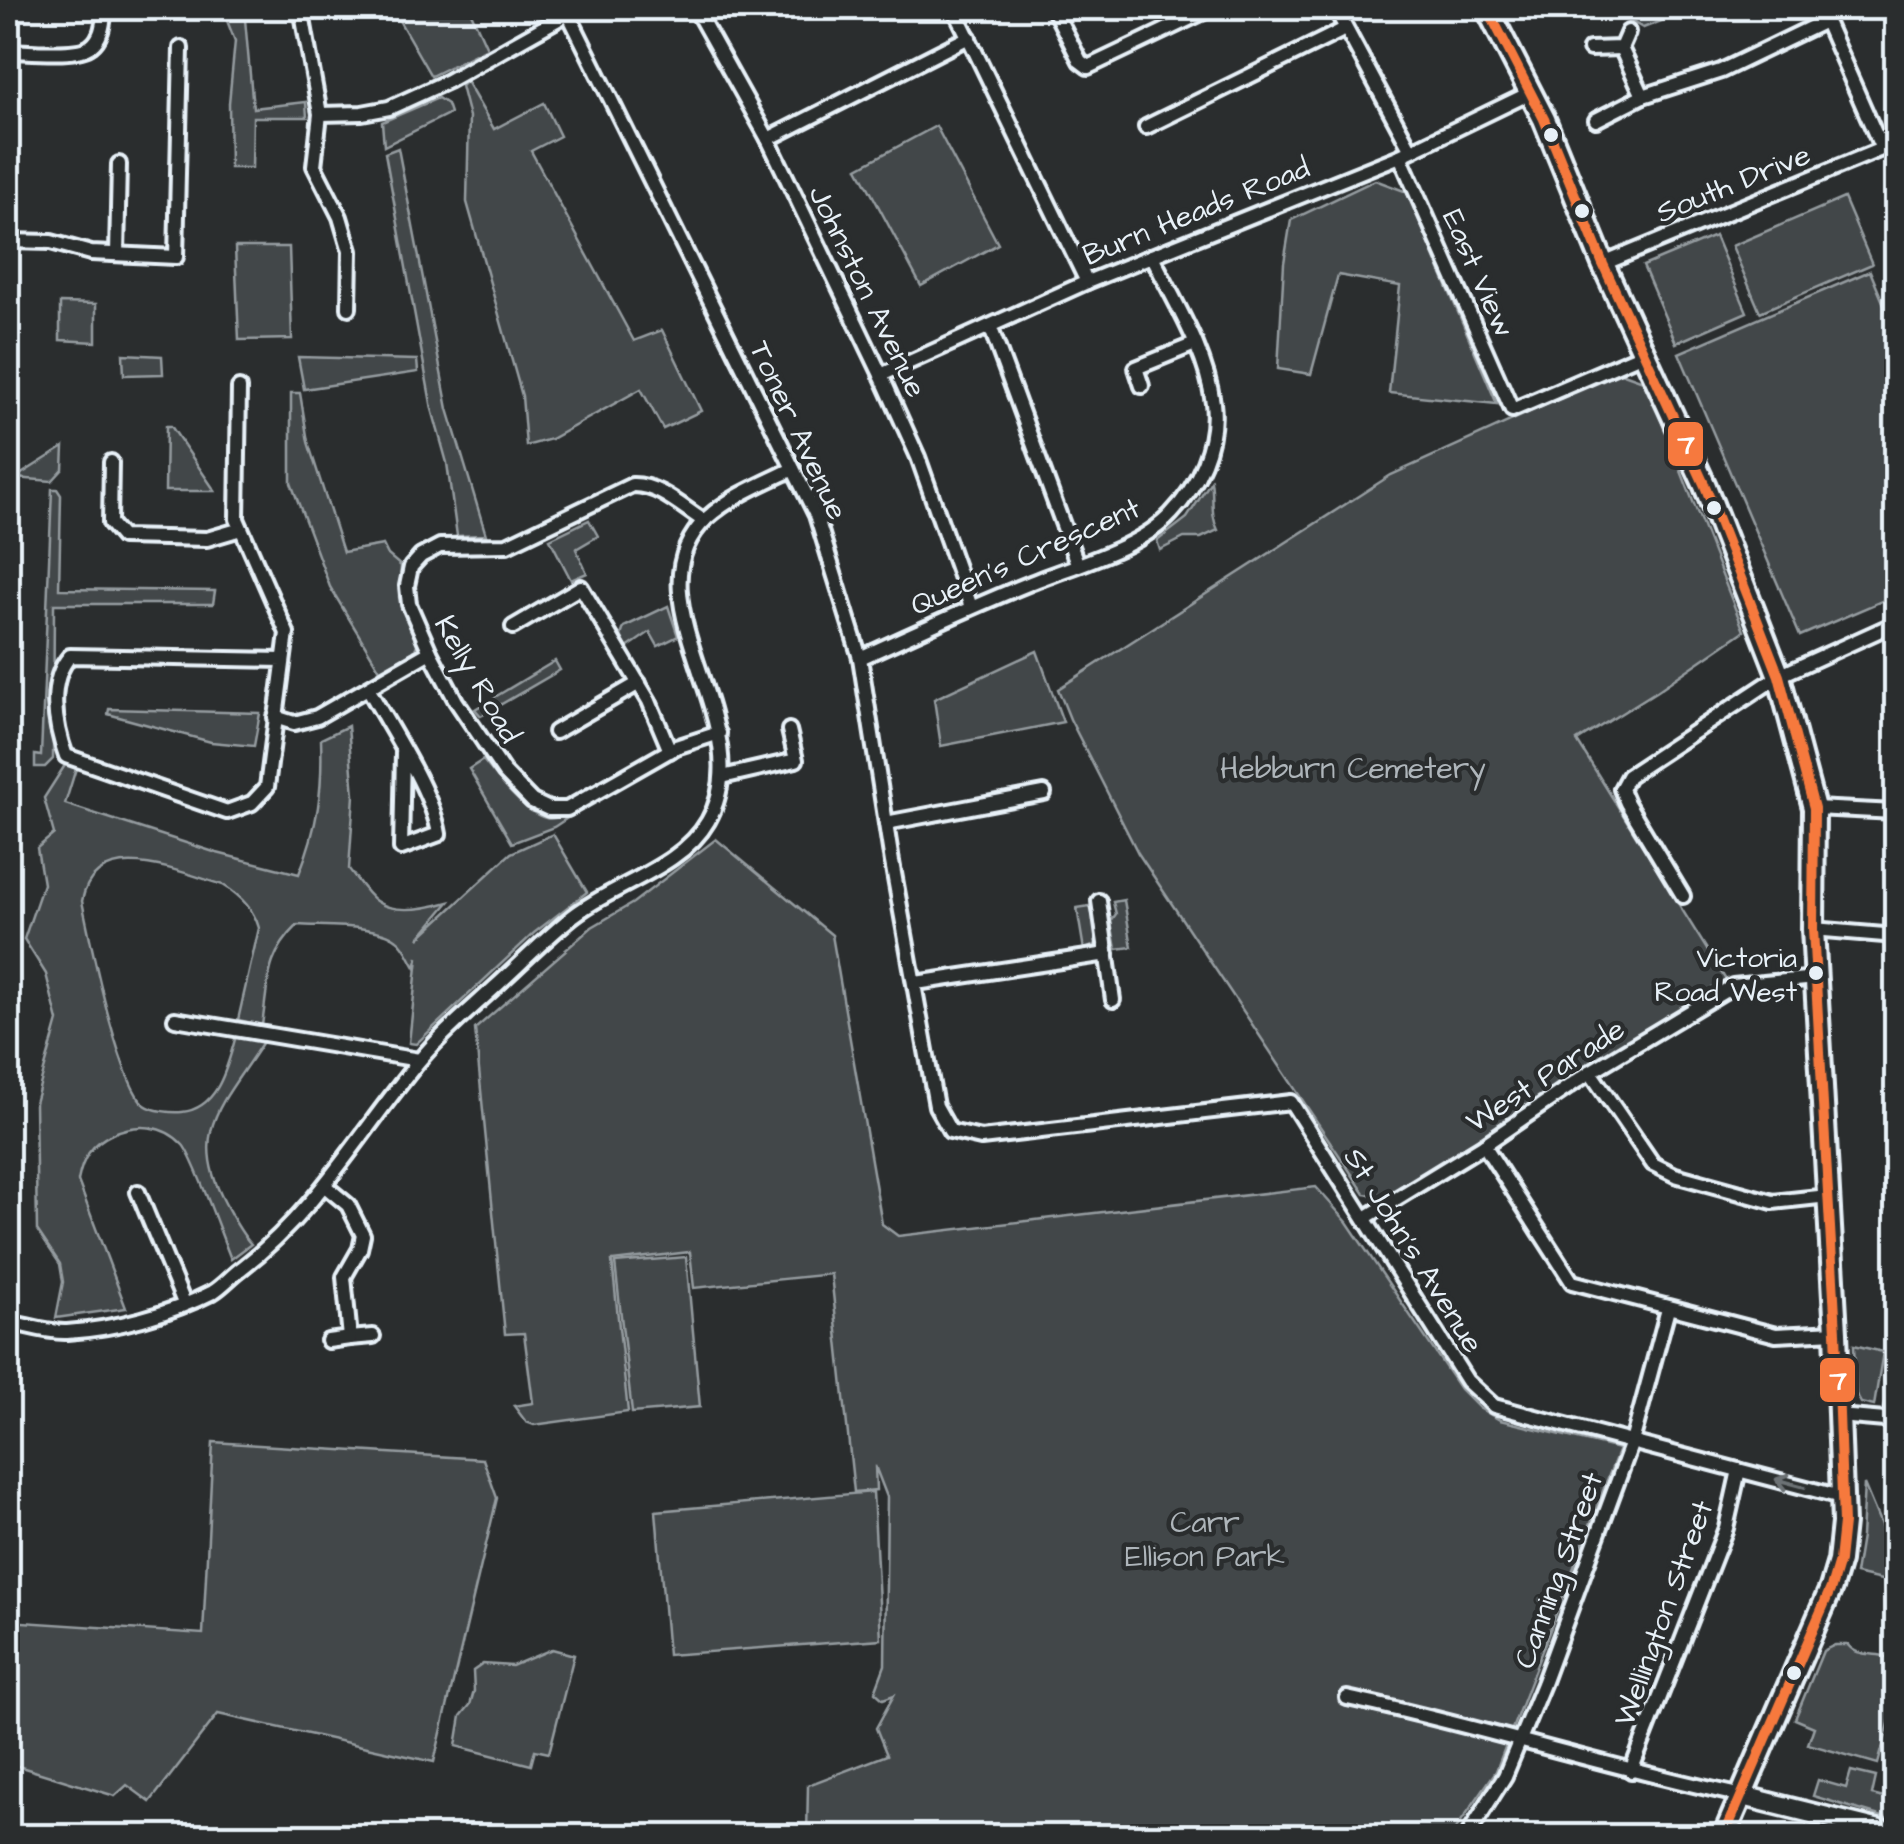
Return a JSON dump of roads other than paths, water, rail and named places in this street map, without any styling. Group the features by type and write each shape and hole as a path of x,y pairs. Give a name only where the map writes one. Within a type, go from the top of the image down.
{"main road":[{"path":"1487,8 1544,119 1642,354 1705,486 1778,676 1814,808 1813,929 1842,1496 1839,1560 1724,1836"},
{"path":"1743,1796 1896,1834"}],"street":[{"path":"8,51 80,52 92,46 100,34 105,8"},
{"path":"301,8 320,114 314,166 340,217 350,251 349,308"},
{"name":"Johnston Avenue","path":"695,8 768,139 882,375 918,457 971,607"},
{"path":"954,8 1087,282"},
{"path":"1053,8 1080,61 1088,67 1212,8"},
{"name":"East View","path":"1335,8 1405,153 1512,410 1642,354"},
{"path":"320,114 362,114 390,108 448,81 573,10"},
{"name":"Toner Avenue","path":"573,10 816,515 860,658 936,1106 950,1131"},
{"path":"1596,120 1643,96 1721,71 1822,14 1882,149"},
{"path":"1146,126 1346,29"},
{"path":"1628,32 1621,48 1643,96"},
{"path":"768,139 969,37"},
{"path":"8,241 52,242 91,252 176,257 181,48"},
{"path":"1590,50 1621,48"},
{"name":"Burn Heads Road","path":"882,375 1087,282 1405,153 1530,93"},
{"name":"South Drive","path":"1603,264 1896,143"},
{"path":"118,254 119,164"},
{"name":"Queen's Crescent","path":"860,658 971,607 1137,540 1170,516 1204,464 1212,437 1214,407 1205,364 1152,256"},
{"path":"990,326 1077,563"},
{"path":"1142,386 1136,368 1196,344"},
{"path":"239,388 237,519 287,633 266,787 252,802 227,812 66,756 56,728 57,682 62,664 70,656 283,660"},
{"path":"111,462 110,523 122,537 208,539 242,529"},
{"path":"8,1322 64,1333 128,1322 215,1291 259,1255 326,1186 420,1060 568,920 597,898 664,863 708,823 724,767 719,733 680,606 683,562 704,522 736,498 792,469"},
{"name":"Kelly Road","path":"704,522 645,484 632,485 508,546 440,546 421,556 411,567 408,604 456,701 504,772 532,801 549,809 566,808 670,750 719,733"},
{"path":"512,627 581,588 638,683 670,750"},
{"path":"1682,896 1621,789 1628,776 1778,676 1896,623"},
{"path":"274,717 294,723 317,717 430,652"},
{"path":"555,732 638,683"},
{"path":"368,688 403,752 430,803 439,834 401,848 403,752"},
{"path":"722,777 796,760 789,730"},
{"path":"886,823 1044,794"},
{"path":"1814,808 1896,812"},
{"path":"1099,902 1114,1000"},
{"path":"1813,929 1896,936"},
{"path":"916,983 1107,954"},
{"name":"West Parade","path":"1364,1218 1484,1145 1590,1072 1733,986 1816,978"},
{"path":"175,1019 420,1060"},
{"path":"1590,1072 1654,1164 1675,1176 1773,1202 1828,1196"},
{"name":"St John's Avenue","path":"950,1131 981,1138 1291,1102 1467,1381 1494,1406 1842,1496"},
{"path":"1484,1145 1572,1282 1776,1335 1836,1332"},
{"path":"1894,1167 1896,1207"},
{"path":"326,1186 348,1204 363,1235 360,1249 344,1277 350,1338"},
{"path":"138,1192 184,1302"},
{"name":"Canning Street","path":"1467,1836 1505,1776 1519,1743 1632,1442 1668,1309"},
{"path":"328,1341 374,1336"},
{"path":"1839,1416 1893,1420 1896,1390"},
{"name":"Wellington Street","path":"1631,1772 1726,1528 1739,1470"},
{"path":"1346,1698 1438,1717 1519,1743 1743,1796"}],"place":[{"name":"Victoria Road West","path":"1816,973"}],"park label":[{"name":"Hebburn Cemetery","path":"1353,768"},
{"name":"Carr Ellison Park","path":"1205,1539"}]}
